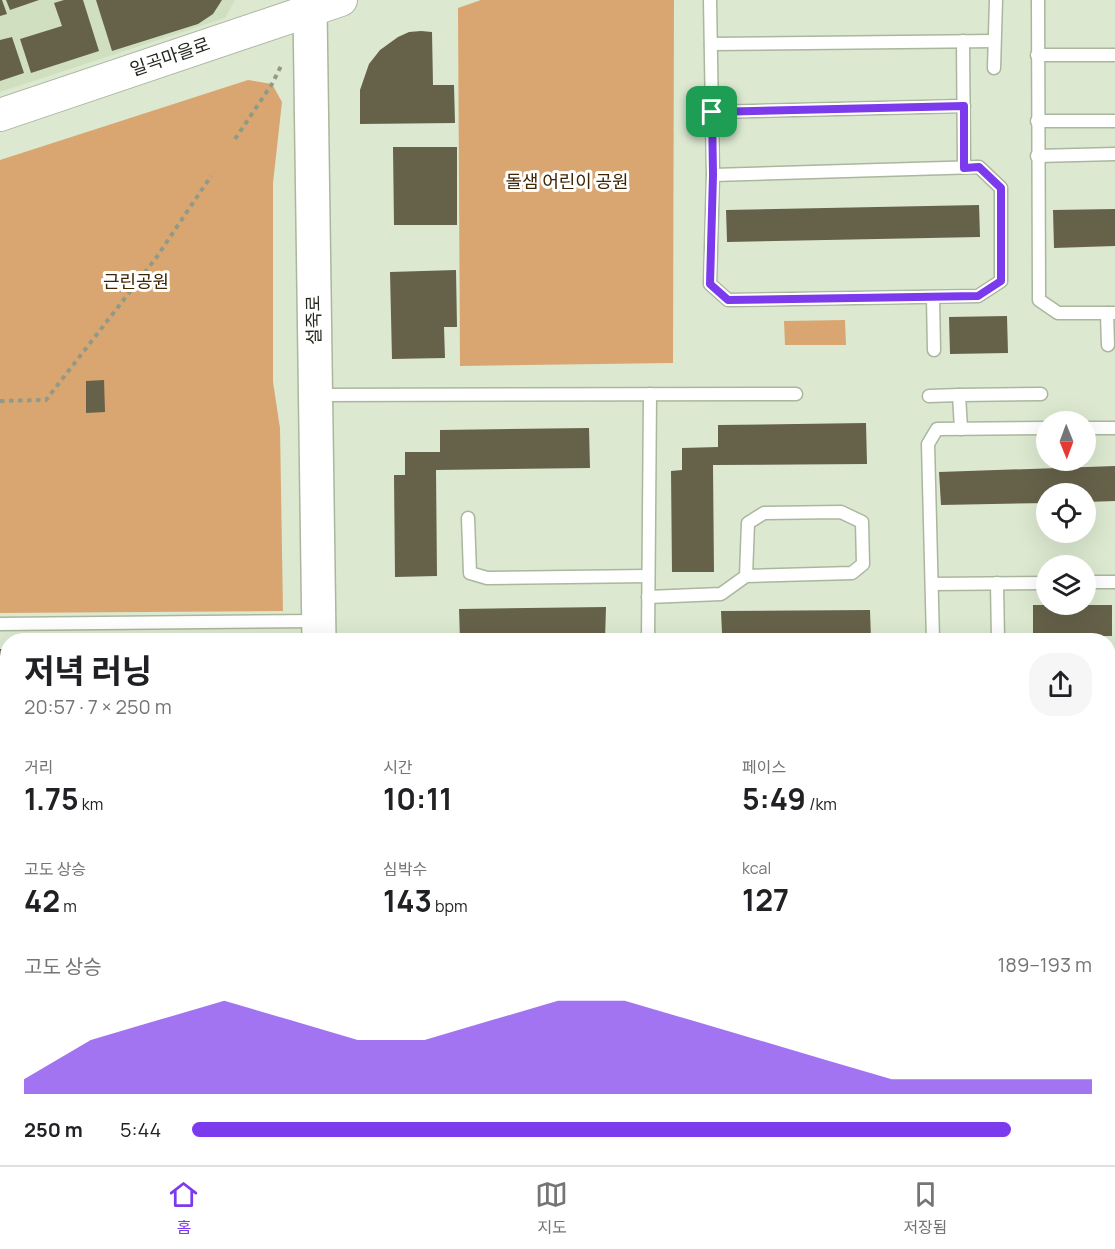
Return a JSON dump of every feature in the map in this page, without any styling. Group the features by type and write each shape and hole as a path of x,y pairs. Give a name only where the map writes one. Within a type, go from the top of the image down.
{"main road":[{"name":"설죽로","path":"309,5 319,631"}],"street":[{"name":"일곡마을로","path":"0,115 309,5 341,0"}],"lane":[{"path":"710,0 713,175 710,284 728,300 978,296 1001,281 1001,188 979,167 713,175"},
{"path":"994,68 996,0"},
{"path":"1038,0 1039,300 1058,313 1111,313 1108,345"},
{"path":"963,41 964,168"},
{"path":"711,44 994,41"},
{"path":"1037,55 1115,55"},
{"path":"712,112 964,106"},
{"path":"1037,121 1115,121"},
{"path":"1037,156 1115,154"},
{"path":"933,297 934,350"},
{"path":"648,633 650,394"},
{"path":"315,395 796,394"},
{"path":"929,396 1041,394"},
{"path":"959,395 961,429"},
{"path":"933,633 928,444 937,429 1036,428"},
{"path":"1096,428 1115,428"},
{"path":"648,597 721,594 746,576 852,573 863,564 862,522 841,512 764,513 748,523 746,576"},
{"path":"468,518 470,573 487,578 648,576"},
{"path":"932,584 1036,582"},
{"path":"1096,582 1115,582"},
{"path":"997,583 998,633"},
{"path":"0,624 319,631"}],"path":[{"path":"235,139 272,84 283,63"},
{"path":"0,401 46,400 156,258 211,176"}],"shaded area":[{"path":"0,0 235,0 225,18 0,92"}],"green space":[{"name":"돌샘 어린이 공원","path":"481,0 674,0 673,363 460,366 458,8"},
{"name":"근린공원","path":"248,80 272,84 282,102 273,183 273,382 280,428 283,611 0,613 0,160"},
{"path":"845,320 846,345 785,345 784,321"}],"building":[{"path":"0,0 7,14 0,16"},
{"path":"6,0 39,0 10,10"},
{"path":"64,0 83,0 99,51 31,73 20,39 62,26 54,3"},
{"path":"96,0 222,0 213,14 198,24 112,51"},
{"path":"409,32 432,32 433,85 454,85 455,123 360,124 360,90 369,64 380,50 398,37"},
{"path":"12,37 24,73 0,81 0,40"},
{"path":"393,147 457,147 457,225 394,225"},
{"path":"979,205 980,237 727,242 726,210"},
{"path":"1115,209 1115,246 1054,248 1053,210"},
{"path":"456,270 457,327 444,327 445,358 392,359 390,272"},
{"path":"1007,316 1008,353 950,354 949,317"},
{"path":"104,380 105,412 86,413 86,381"},
{"path":"866,423 867,464 713,465 714,572 672,572 671,471 682,470 682,448 718,447 718,425"},
{"path":"589,428 590,468 436,470 437,576 395,577 394,475 405,475 405,452 440,452 440,430"},
{"path":"1115,466 1115,501 1096,502 1096,483 1036,483 1036,503 941,505 939,472 1036,469 1036,471 1096,471 1096,467"},
{"path":"1033,605 1036,605 1036,615 1096,615 1096,605 1112,605 1112,633 1033,633"},
{"path":"606,607 605,633 460,633 459,609"},
{"path":"870,610 871,633 722,633 721,611"}],"route":[{"path":"964,106 964,168 979,167 1001,188 1001,281 978,296 728,300 710,284 712,112 964,106"}]}
